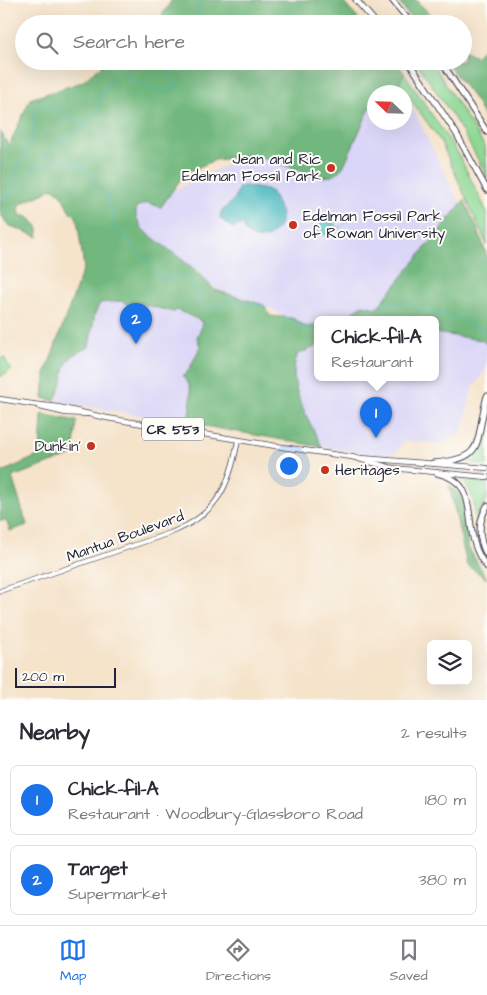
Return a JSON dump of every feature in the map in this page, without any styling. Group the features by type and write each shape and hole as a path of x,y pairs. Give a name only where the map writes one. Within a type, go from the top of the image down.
{"highway":[{"path":"356,0 369,15"},
{"path":"392,0 404,15"},
{"path":"414,70 456,133 487,190"},
{"path":"447,70 487,132"},
{"path":"433,463 462,461 474,453 479,442 487,396"},
{"path":"437,473 459,480 469,492 472,505 473,541 487,567"},
{"path":"487,506 481,519 480,534 487,555"}],"main road":[{"name":"CR 553","path":"0,398 238,440 359,459 372,458 487,468"},
{"name":"Mantua Boulevard","path":"0,591 170,533 195,522 212,506 225,488 234,465 238,440"},
{"name":"CR 553","path":"359,459 370,464 437,473 487,477"}],"shaded area":[{"name":"Jean and Ric Edelman Fossil Park","path":"367,97 367,130 412,130 412,107 466,216 382,305 354,316 314,316 314,329 295,325 284,316 265,306 230,300 124,214"},
{"path":"122,301 128,305 134,302 174,312 176,309 202,323 202,330 198,337 200,346 188,371 183,376 188,382 191,403 188,423 54,401 61,390 66,361 89,346 98,305 100,303"},
{"path":"439,334 482,340 487,345 487,368 472,389 463,429 458,435 444,444 405,441 397,452 386,455 322,447 305,415 292,373 293,363 298,354 314,347 314,381 439,381"}],"green space":[{"path":"172,0 341,0 355,15 162,15"},
{"path":"397,0 416,0 430,15 408,15"},
{"path":"482,49 487,49 487,123 475,100 452,70 472,70 472,55 476,57"},
{"path":"96,70 402,70 404,73 399,83 393,85 367,85 367,114 343,167 333,176 320,177 254,155 215,160 185,173 161,207 147,203 136,207 136,217 143,230 193,268 215,290 264,305 270,316 292,318 307,327 314,325 314,347 298,354 294,377 296,389 305,414 322,447 188,423 190,392 187,381 183,376 188,371 200,346 197,337 202,326 201,321 177,310 174,312 134,302 128,305 122,301 100,303 95,313 89,347 71,358 67,364 59,392 54,401 43,398 45,374 84,267 77,219 74,213 71,214 60,192 51,188 19,206 20,215 28,217 38,226 38,237 8,225 0,213 0,131 9,146 30,99 82,82"},
{"path":"421,70 437,70 485,147 487,177 454,118"},
{"path":"404,73 459,155 487,212 487,245 441,142 412,101 412,85 400,85 399,83"},
{"path":"464,200 478,230 487,256 487,345 482,340 439,334 439,316 342,316 352,313 362,305 377,308"},
{"path":"4,357 11,370 0,377 0,359"},
{"path":"42,414 77,421 73,455 12,477 27,525 10,531 6,520 0,521 0,473 40,455"},
{"path":"487,419 487,465 466,462 482,445"},
{"path":"460,479 487,481 487,499 479,513 475,529 474,502 469,490"},
{"path":"449,485 463,498 468,547 487,579 467,565"}],"water":[{"path":"246,186 271,191 280,209 280,225 269,237 252,237 244,230 244,224 232,228 220,218 221,212 235,198 239,187"},
{"path":"328,215 338,229 326,235 316,234 323,219"}],"waterway":[{"path":"197,15 201,0"},
{"path":"40,164 50,150 62,140 94,122 104,89 115,78 122,75 153,90 162,92 173,91 176,82 169,70"},
{"path":"7,195 33,134 35,112 44,103 53,106 72,120 86,126"},
{"path":"0,200 9,195 40,166 63,160 72,166 77,162 82,167 88,168 94,185 108,196 107,202 114,214 114,230 124,235 143,257 151,262 156,273 162,279 165,281 169,276 186,274 194,287 197,302 215,309 230,300 265,306"},
{"path":"338,229 357,213"},
{"path":"354,316 382,305 407,302 430,314 454,315 487,333"},
{"path":"285,316 299,326 314,330"}],"place":[{"name":"Jean and Ric Edelman Fossil Park","path":"331,168"},
{"name":"Edelman Fossil Park of Rowan University","path":"293,225"},
{"name":"Target","path":"136,344"},
{"name":"Chick-fil-A","path":"376,438"},
{"name":"Dunkin'","path":"91,446"},
{"name":"Heritages","path":"325,470"}]}
